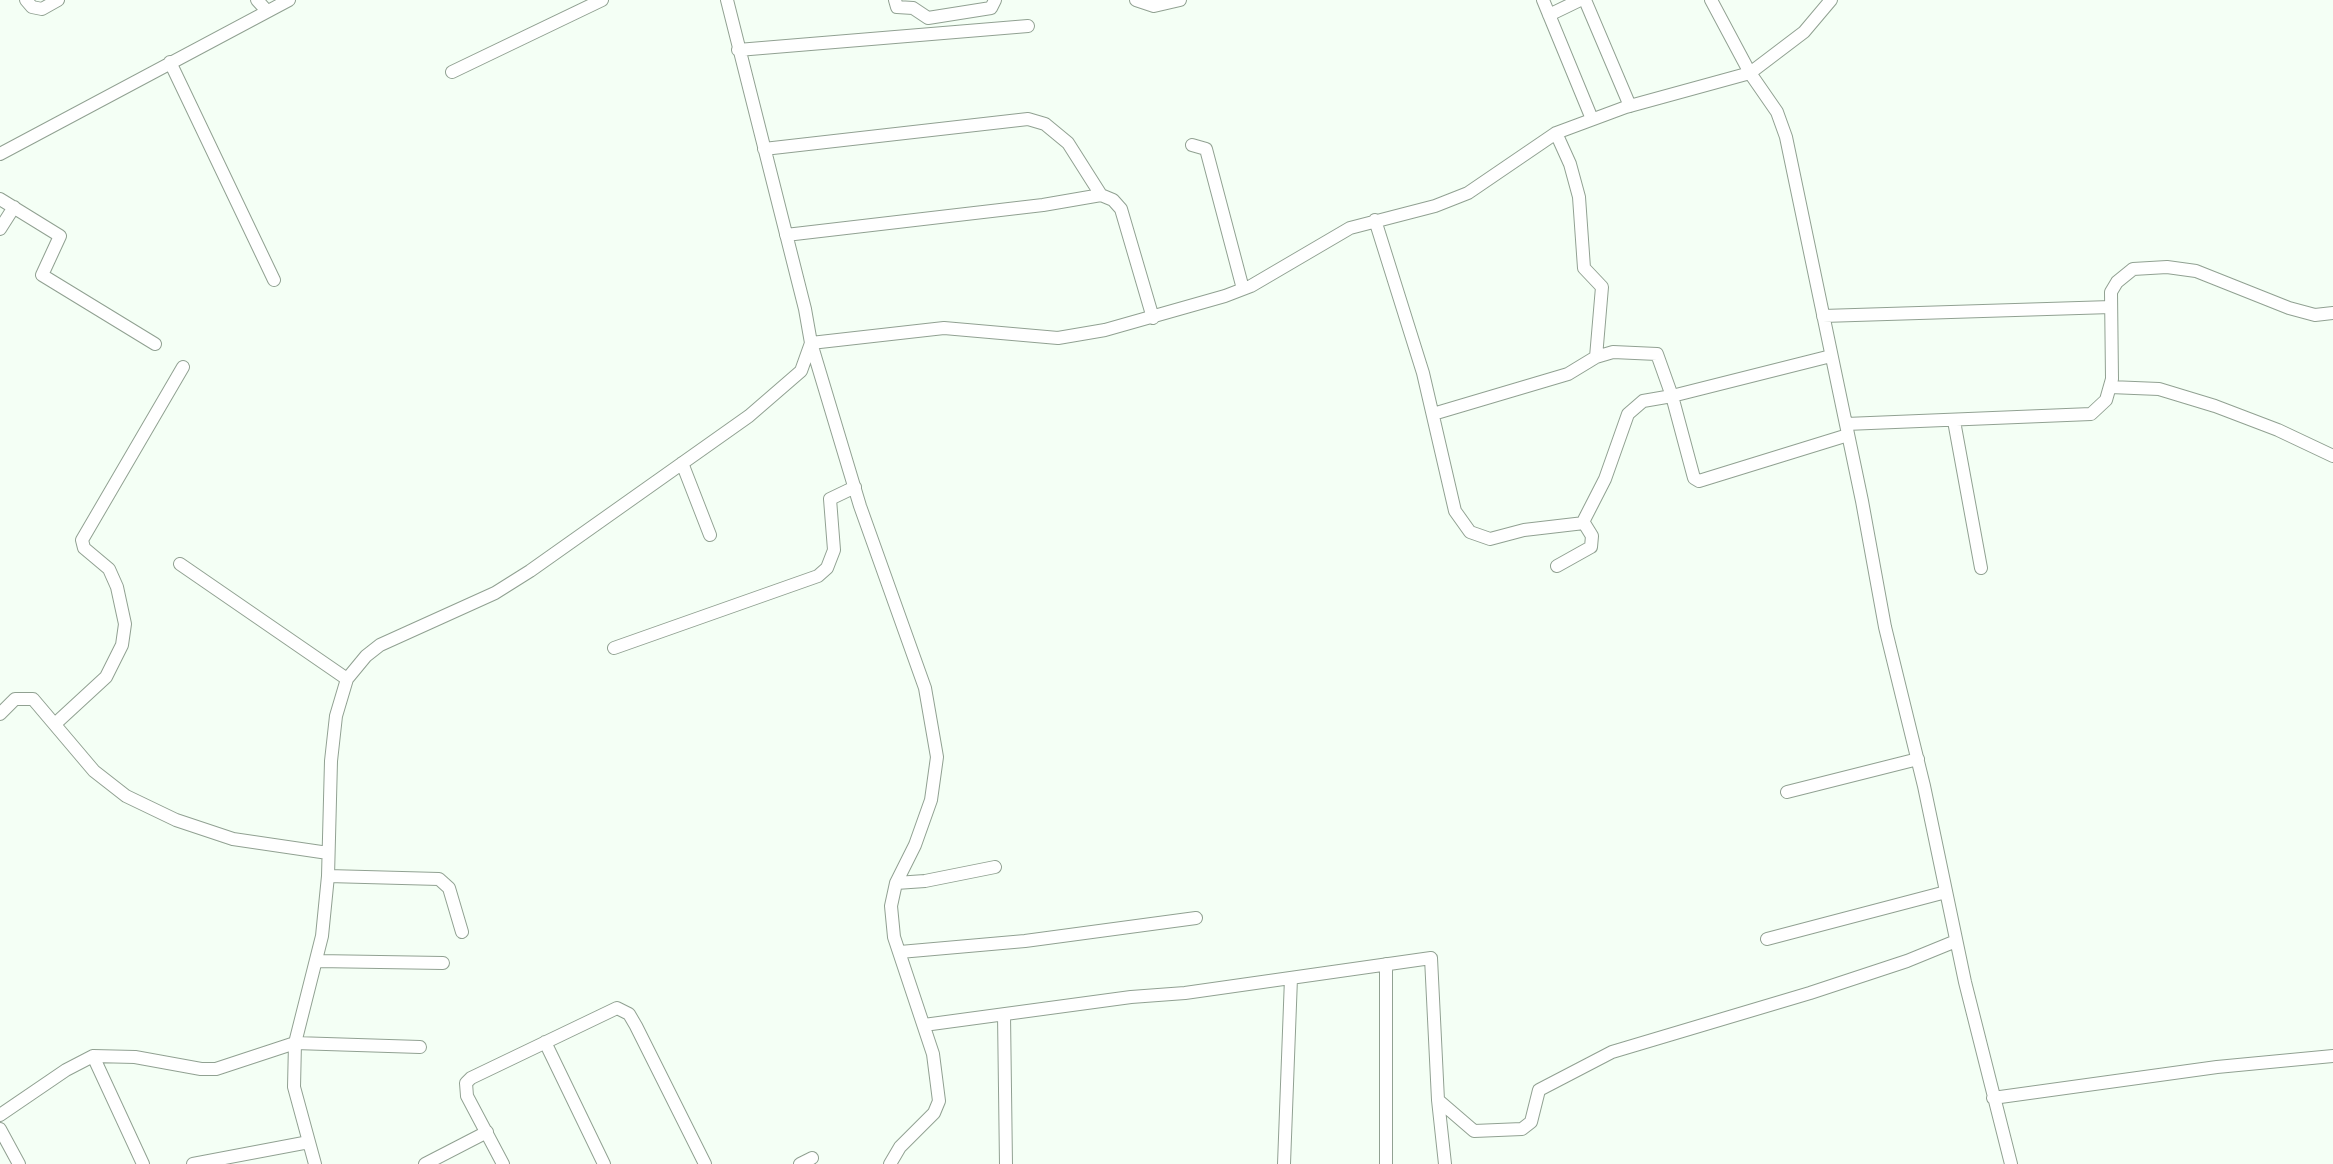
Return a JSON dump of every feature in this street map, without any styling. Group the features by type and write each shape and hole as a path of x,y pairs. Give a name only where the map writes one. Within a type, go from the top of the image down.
{"street":[{"path":"26,0 32,7 42,9 58,0"},
{"path":"257,0 267,11"},
{"path":"0,154 289,0"},
{"path":"452,72 602,0"},
{"path":"727,0 811,343 855,487 921,676 935,733 937,757 931,800 915,845 896,883 891,906 892,925 933,1054 939,1101 934,1113 900,1147 890,1164"},
{"path":"895,0 897,7 913,8 928,18 991,8 995,0"},
{"path":"1136,0 1154,6 1180,0"},
{"path":"1542,0 1592,119"},
{"path":"1549,15 1582,0 1630,106"},
{"path":"1710,0 1750,74 1777,112 1784,128 1885,627 1918,759 1956,941 2011,1164"},
{"path":"811,343 944,328 1058,338 1153,318 1243,289 1350,228 1454,200 1488,182 1556,133 1630,106 1750,74 1794,41 1831,0"},
{"path":"738,50 1028,26"},
{"path":"170,62 274,280"},
{"path":"764,149 1028,119 1045,124 1068,143 1101,195"},
{"path":"1556,133 1570,164 1579,197 1584,268 1602,286 1596,357"},
{"path":"1192,145 1206,149 1243,289"},
{"path":"786,235 1043,205 1101,195 1113,200 1121,209 1153,318"},
{"path":"0,199 60,236 42,275 155,344"},
{"path":"0,229 14,207"},
{"path":"1375,220 1402,300 1433,414 1449,493 1462,524 1470,532 1490,539 1524,530 1583,522"},
{"path":"1433,414 1568,374 1596,357 1614,352 1657,354 1672,396 1693,478 1699,481 1847,429 2091,414 2101,408 2110,387 2110,307 2113,286 2133,269 2167,267 2196,271 2302,312 2315,315 2333,313"},
{"path":"1824,316 1924,316 2110,307"},
{"path":"315,1164 294,1087 295,1043 317,961 328,876 331,761 337,716 347,679 380,645 495,593 682,463 793,382 807,359 811,343"},
{"path":"1583,522 1605,480 1628,414 1643,401 1831,356"},
{"path":"55,724 106,677 122,645 125,624 117,587 109,569 84,548 82,540 183,367"},
{"path":"2110,387 2160,389 2215,406 2278,429 2333,456"},
{"path":"1954,421 1981,568"},
{"path":"682,463 710,535"},
{"path":"614,648 818,576 827,568 834,550 830,499 855,487"},
{"path":"1557,566 1591,547 1592,536 1583,522"},
{"path":"180,564 347,679"},
{"path":"0,714 15,699 26,697 41,705 94,771 126,796 157,811 202,830 233,839 328,853"},
{"path":"1787,792 1918,759"},
{"path":"896,883 925,881 995,867"},
{"path":"328,876 439,878 449,888 462,932"},
{"path":"1767,939 1946,892"},
{"path":"900,952 1025,941 1196,918"},
{"path":"1438,1100 1474,1131 1522,1129 1531,1122 1539,1090 1612,1052 1810,993 1956,941"},
{"path":"923,1025 1431,958 1438,1100 1445,1164"},
{"path":"317,961 443,963"},
{"path":"1386,964 1386,1164"},
{"path":"1284,1164 1291,978"},
{"path":"503,1164 467,1096 466,1083 477,1073 617,1007 629,1014 705,1164"},
{"path":"1004,1015 1006,1164"},
{"path":"545,1042 604,1164"},
{"path":"0,1115 66,1070 93,1056 135,1057 201,1069 216,1069 295,1043 420,1047"},
{"path":"93,1056 144,1164"},
{"path":"1993,1098 2217,1067 2333,1056"},
{"path":"0,1129 19,1164"},
{"path":"425,1164 487,1132"},
{"path":"193,1164 309,1142"}]}
